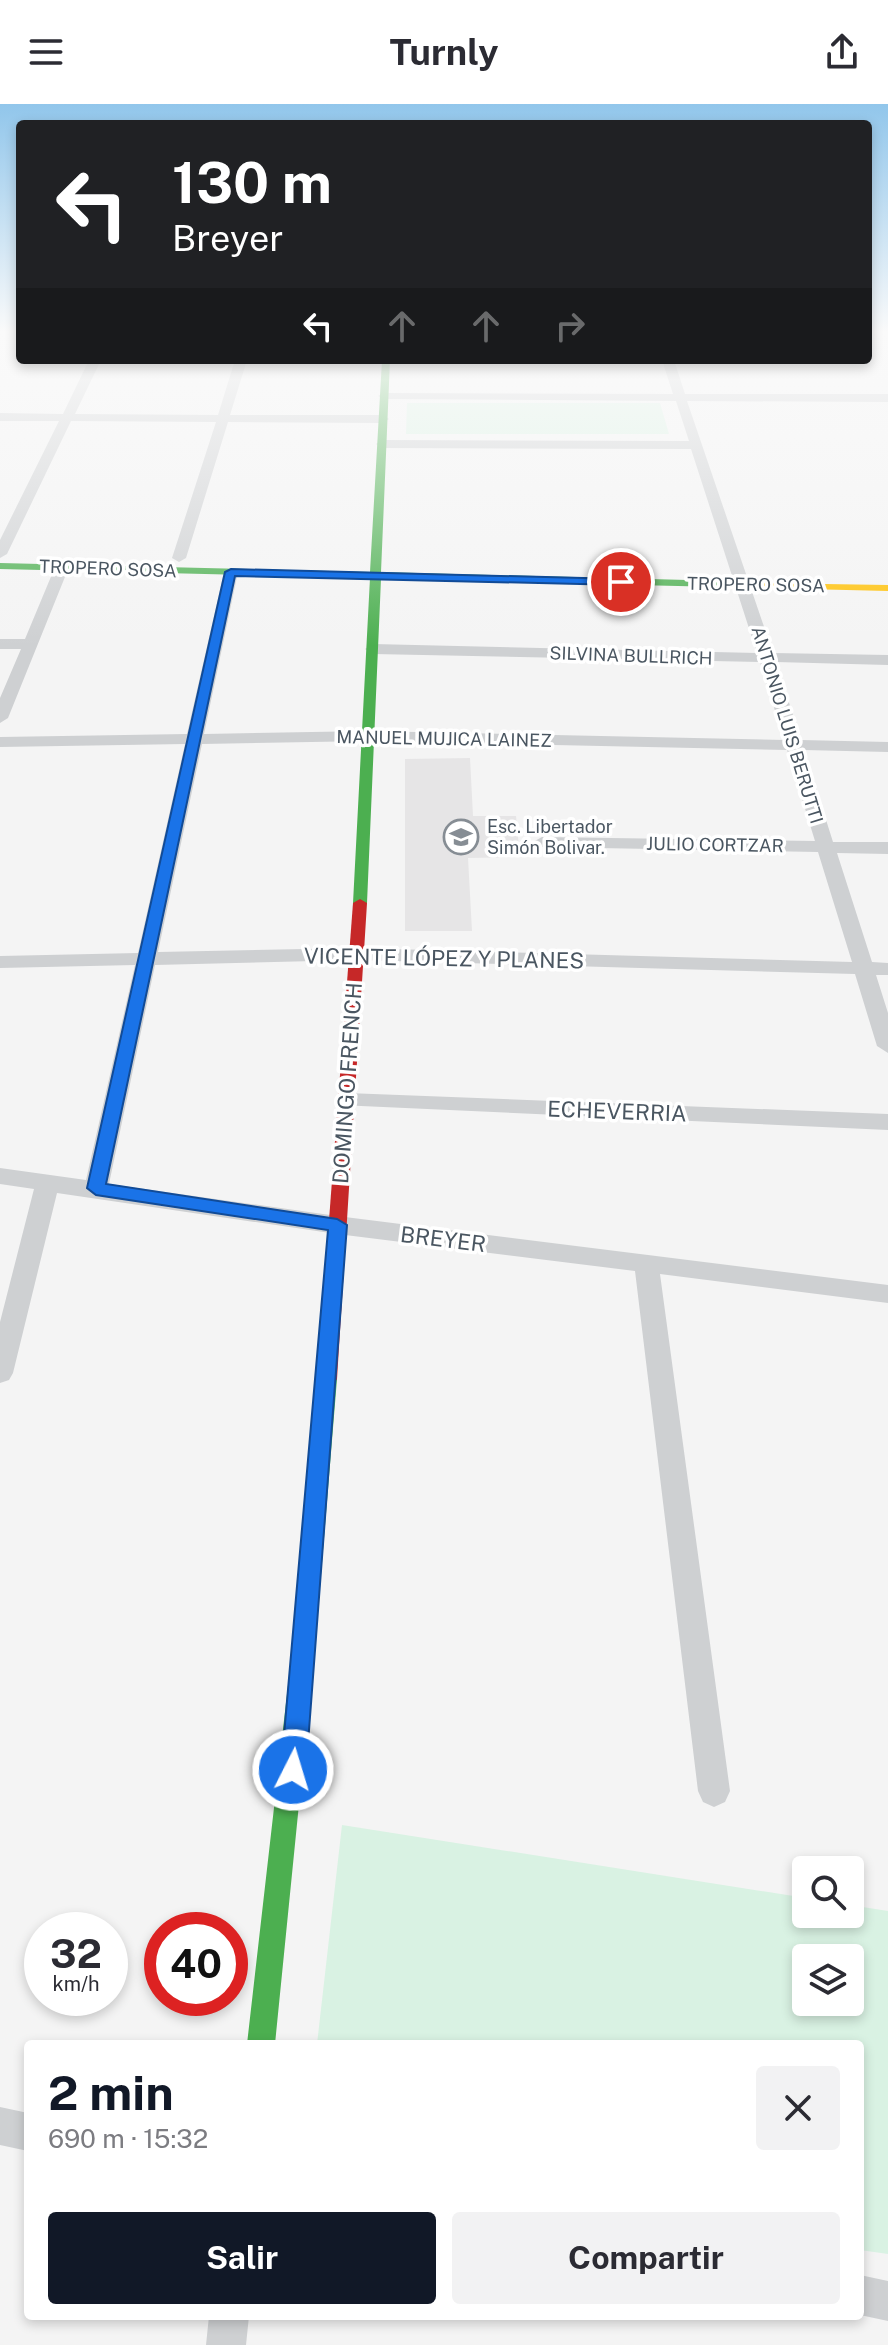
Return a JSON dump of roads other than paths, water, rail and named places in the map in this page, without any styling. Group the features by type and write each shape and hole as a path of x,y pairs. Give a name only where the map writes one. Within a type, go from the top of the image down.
{"street":[{"path":"0,554 58,438"},
{"path":"179,558 218,438"},
{"name":"DOMINGO FRENCH","path":"261,2040 293,1770 347,1100 369,736 382,438"},
{"name":"ANTONIO LUIS BERUTTI","path":"694,438 767,659 888,1046"},
{"path":"382,444 696,445"},
{"name":"TROPERO SOSA","path":"0,554 179,558 377,570"},
{"name":"TROPERO SOSA","path":"0,566 740,578 888,576"},
{"path":"0,718 62,567"},
{"path":"96,1188 231,572"},
{"name":"TROPERO SOSA","path":"740,578 888,588"},
{"path":"0,644 29,644"},
{"name":"SILVINA BULLRICH","path":"373,649 888,660"},
{"name":"MANUEL MUJICA LAINEZ","path":"0,742 369,736 888,747"},
{"name":"JULIO CORTZAR","path":"542,842 888,848"},
{"name":"VICENTE LÓPEZ Y PLANES","path":"0,962 356,954 888,969"},
{"name":"ECHEVERRIA","path":"347,1100 888,1122"},
{"name":"BREYER","path":"0,1176 337,1225 888,1294"},
{"path":"0,1373 48,1182"},
{"path":"646,1264 714,1791"},
{"path":"0,2126 24,2131"},
{"path":"864,2296 888,2301"},
{"path":"226,2345 229,2320"}],"place":[{"name":"Esc. Libertador Simón Bolivar.","path":"461,837"}]}
